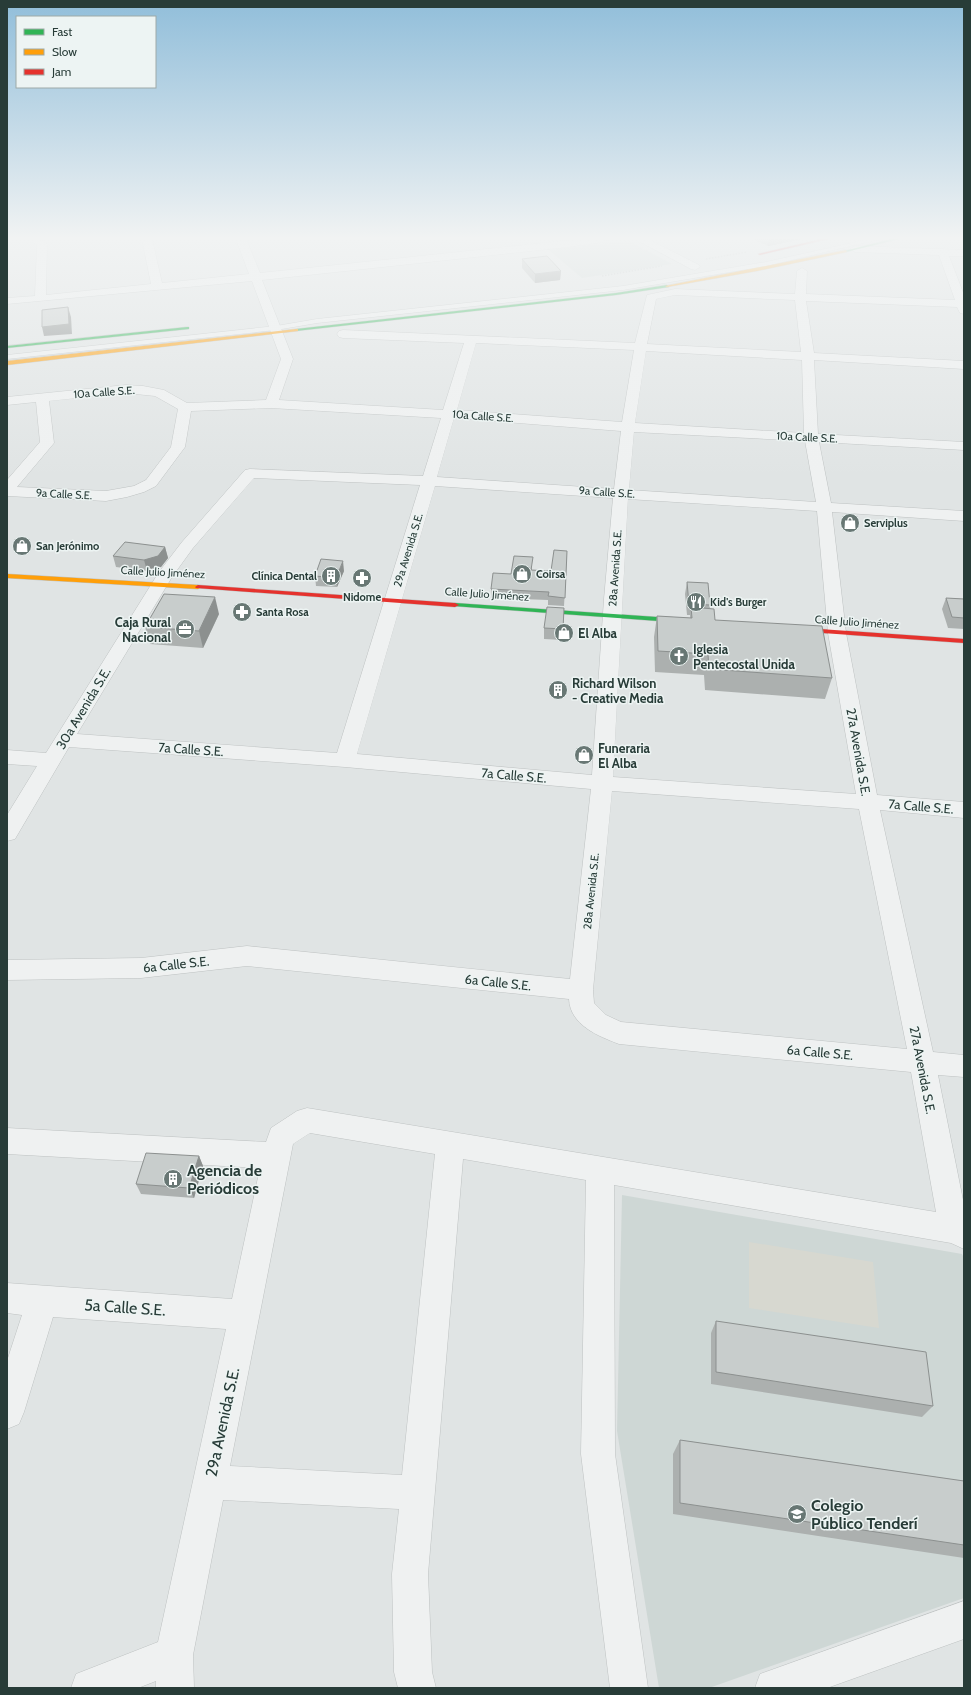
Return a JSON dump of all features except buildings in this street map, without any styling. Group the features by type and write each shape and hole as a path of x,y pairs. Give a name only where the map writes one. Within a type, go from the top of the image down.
{"main road":[{"path":"7,363 326,318"},
{"path":"273,325 349,318"},
{"path":"7,347 194,327"},
{"name":"Calle Julio Jiménez","path":"7,576 158,584 697,622"},
{"name":"Calle Julio Jiménez","path":"783,628 964,641"}],"street":[{"path":"270,318 287,359 271,404"},
{"name":"28a Avenida S.E.","path":"581,990 602,783 620,493 640,347 646,318"},
{"name":"27a Avenida S.E.","path":"803,318 808,357 811,437 824,506 837,633 868,802 959,1231"},
{"path":"343,334 640,347 964,365"},
{"name":"29a Avenida S.E.","path":"345,760 471,340"},
{"name":"10a Calle S.E.","path":"7,401 126,389 159,393 185,407 271,404 450,414 628,427 964,446"},
{"path":"7,490 47,443 42,397"},
{"name":"9a Calle S.E.","path":"7,490 106,496 122,494 139,489 151,483 178,447 185,407"},
{"name":"9a Calle S.E.","path":"250,474 429,481 964,516"},
{"name":"30a Avenida S.E.","path":"7,833 158,584 175,559 220,510 250,474"},
{"name":"7a Calle S.E.","path":"64,740 345,760 602,783 964,810"},
{"path":"7,757 52,760"},
{"name":"6a Calle S.E.","path":"7,970 141,968 248,956 581,990 582,1007 597,1023 619,1033 964,1066"},
{"name":"29a Avenida S.E.","path":"174,1672 210,1482 281,1138 307,1120 959,1231"},
{"path":"7,1141 277,1156"},
{"path":"417,1688 413,1672 410,1574 450,1144"},
{"path":"600,1169 598,1454 629,1688"},
{"name":"5a Calle S.E.","path":"7,1298 244,1315"},
{"path":"7,1412 42,1301"},
{"path":"210,1482 417,1493"},
{"path":"774,1688 964,1620"},
{"path":"90,1688 174,1672"}],"lane":[{"path":"7,357 331,318"},
{"path":"7,354 344,318"}],"shaded area":[{"name":"Colegio Público Tenderí","path":"622,1195 962,1254 964,1258 964,1598 709,1688 659,1688 617,1431"},
{"path":"749,1242 873,1262 879,1328 749,1308"}],"traffic: fast":[{"path":"296,330 402,318"},
{"path":"7,347 187,328"},
{"path":"455,605 686,621"}],"traffic: slow":[{"path":"7,363 296,330"},
{"path":"7,576 198,587"}],"traffic: jam":[{"path":"198,587 455,605"},
{"path":"794,629 964,641"}],"place":[{"name":"Serviplus","path":"850,523"},
{"name":"San Jerónimo","path":"22,546"},
{"name":"Coirsa","path":"522,574"},
{"name":"Clínica Dental","path":"331,576"},
{"name":"Nidome","path":"362,578"},
{"name":"Kid's Burger","path":"696,602"},
{"name":"Santa Rosa","path":"242,612"},
{"name":"Caja Rural Nacional","path":"185,629"},
{"name":"El Alba","path":"564,633"},
{"name":"Iglesia Pentecostal Unida","path":"679,656"},
{"name":"Richard Wilson - Creative Media","path":"558,690"},
{"name":"Funeraria El Alba","path":"584,755"},
{"name":"Agencia de Periódicos","path":"173,1179"},
{"name":"Colegio Público Tenderí","path":"797,1514"}]}
